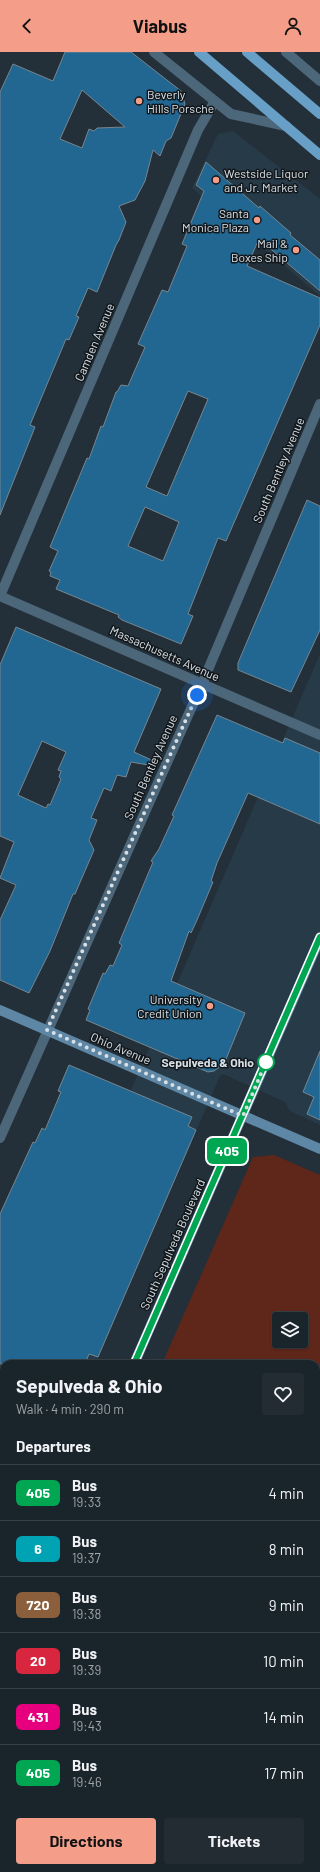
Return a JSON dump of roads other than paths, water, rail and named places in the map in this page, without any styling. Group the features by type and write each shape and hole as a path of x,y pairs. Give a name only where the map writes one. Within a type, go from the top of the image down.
{"main road":[{"path":"199,52 320,155"},
{"path":"247,52 320,114"},
{"name":"South Sepulveda Boulevard","path":"136,1360 320,938"},
{"name":"Ohio Avenue","path":"0,1010 320,1149"}],"street":[{"path":"154,52 231,114 286,126"},
{"path":"286,52 320,81"},
{"name":"Camden Avenue","path":"0,596 198,130 216,102"},
{"name":"South Bentley Avenue","path":"0,1138 202,684 320,404"},
{"name":"Massachusetts Avenue","path":"0,596 320,735"}],"place":[{"name":"Beverly Hills Porsche","path":"139,101"},
{"name":"Westside Liquor and Jr. Market","path":"216,180"},
{"name":"Santa Monica Plaza","path":"257,220"},
{"name":"Mail & Boxes Ship","path":"296,250"},
{"name":"University Credit Union","path":"210,1006"},
{"name":"Sepulveda & Ohio","path":"266,1062"}]}
